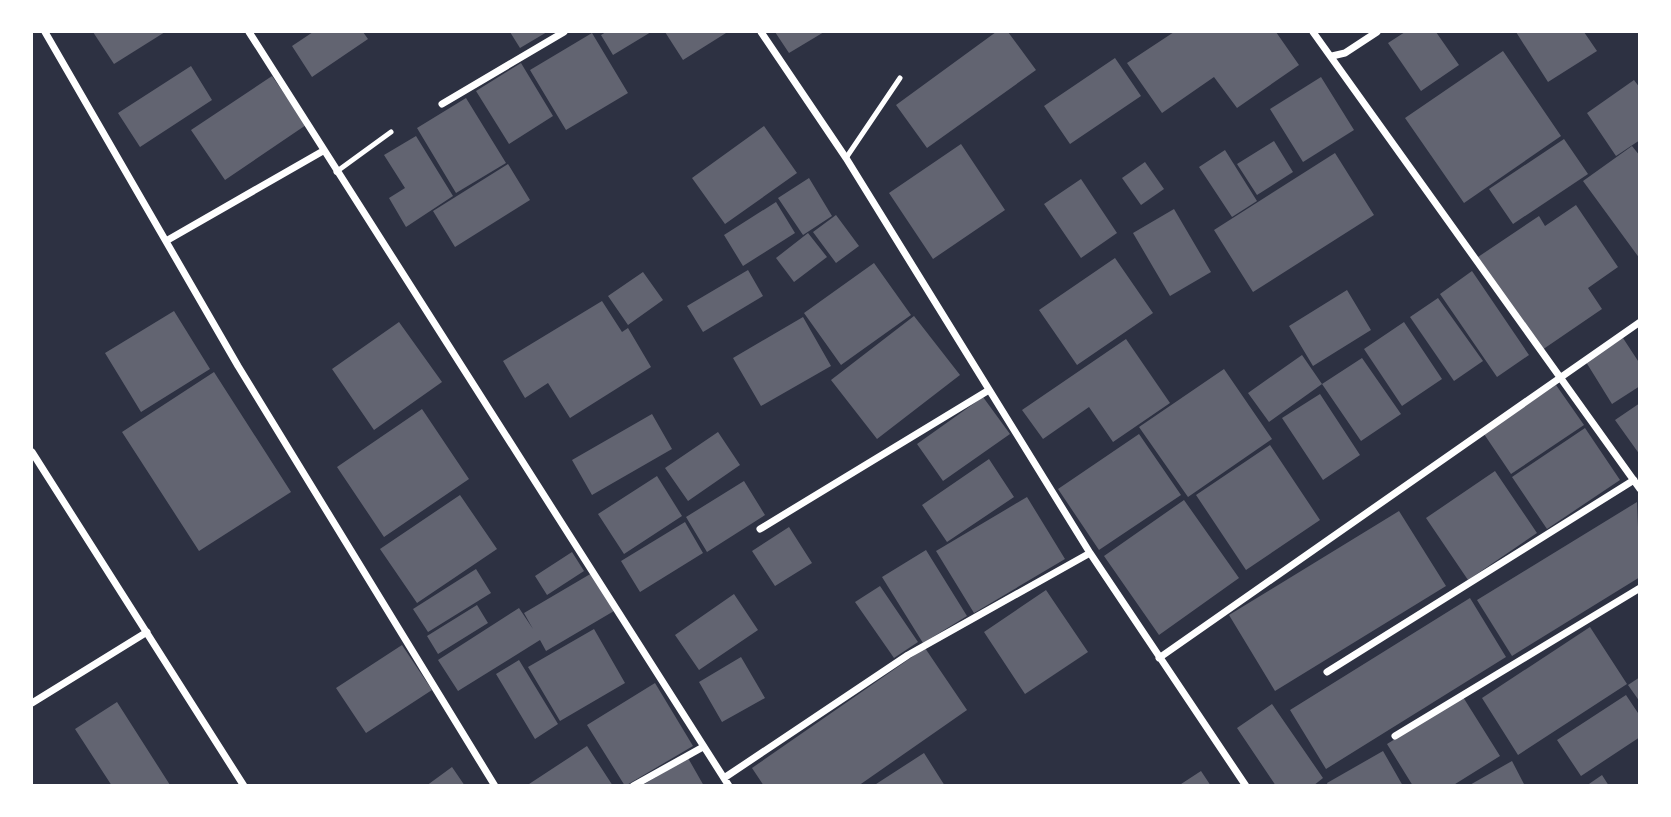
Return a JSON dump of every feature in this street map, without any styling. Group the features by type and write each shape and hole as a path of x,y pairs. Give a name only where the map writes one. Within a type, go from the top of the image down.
{"street":[{"path":"45,32 238,366 495,786"},
{"path":"249,32 336,173 729,786"},
{"path":"442,104 564,32"},
{"path":"761,32 846,158 1090,553 1246,786"},
{"path":"1313,32 1640,489"},
{"path":"1332,56 1345,53 1377,32"},
{"path":"166,241 323,151"},
{"path":"1158,657 1558,376 1640,322"},
{"path":"760,529 989,390"},
{"path":"32,452 244,786"},
{"path":"1326,672 1634,480"},
{"path":"724,778 908,655 1090,553"},
{"path":"1395,736 1640,588"},
{"path":"32,703 146,632"},
{"path":"632,786 703,747"}],"lane":[{"path":"846,158 900,78"},
{"path":"336,173 391,132"}],"building":[{"path":"93,32 165,32 114,64"},
{"path":"313,32 363,32 368,39 312,77 292,46"},
{"path":"510,32 547,32 520,48"},
{"path":"606,32 651,32 613,55 601,35"},
{"path":"665,32 725,32 726,33 683,60"},
{"path":"775,32 824,32 789,53"},
{"path":"996,32 1008,32 1036,70 927,148 896,105"},
{"path":"1174,32 1276,32 1299,65 1237,108 1214,77 1162,113 1127,63"},
{"path":"1405,32 1436,32 1459,65 1421,91 1388,43"},
{"path":"1516,32 1584,32 1597,51 1548,82"},
{"path":"592,33 628,93 566,130 530,70"},
{"path":"1503,51 1561,136 1464,203 1405,118"},
{"path":"1115,58 1141,96 1070,144 1044,106"},
{"path":"521,63 553,116 509,144 476,91"},
{"path":"191,66 212,100 140,147 118,113"},
{"path":"272,76 306,125 225,180 191,130"},
{"path":"1321,77 1354,130 1303,162 1270,109"},
{"path":"1634,80 1640,88 1640,140 1616,156 1587,113"},
{"path":"466,98 506,163 456,193 417,128"},
{"path":"764,126 797,173 725,224 692,178"},
{"path":"416,136 453,196 406,227 389,198 405,188 384,155"},
{"path":"1564,139 1588,174 1513,224 1489,189"},
{"path":"1274,141 1293,172 1257,195 1237,164"},
{"path":"961,144 1005,210 933,259 889,193"},
{"path":"1632,146 1640,156 1640,259 1583,181"},
{"path":"1225,150 1257,201 1232,217 1199,167"},
{"path":"1335,153 1374,215 1253,292 1214,230"},
{"path":"1145,162 1164,189 1141,205 1122,178"},
{"path":"508,164 530,200 455,247 433,211"},
{"path":"809,178 832,216 803,235 778,198"},
{"path":"1081,179 1117,233 1081,258 1044,204"},
{"path":"776,202 795,233 743,266 724,235"},
{"path":"1576,205 1618,267 1588,288 1602,309 1542,350 1478,257 1539,216 1545,226"},
{"path":"1174,209 1211,272 1170,296 1133,233"},
{"path":"836,215 859,246 836,263 813,232"},
{"path":"808,233 827,257 794,282 776,258"},
{"path":"1115,258 1153,313 1077,365 1039,310"},
{"path":"874,263 911,315 841,365 804,313"},
{"path":"748,270 763,296 703,332 687,306"},
{"path":"1472,271 1529,355 1497,377 1440,294"},
{"path":"643,272 663,300 628,325 608,296"},
{"path":"1347,290 1371,330 1313,366 1289,326"},
{"path":"1438,298 1483,361 1454,381 1410,317"},
{"path":"602,301 622,332 628,328 651,367 570,418 548,383 525,398 503,361"},
{"path":"174,311 210,369 141,412 105,353"},
{"path":"914,316 960,375 877,439 831,380"},
{"path":"803,317 831,366 761,406 733,358"},
{"path":"399,322 442,382 374,430 332,369"},
{"path":"1404,322 1442,379 1402,406 1364,349"},
{"path":"1623,338 1640,364 1640,386 1612,404 1586,362"},
{"path":"1126,339 1170,403 1113,442 1089,407 1043,439 1022,410"},
{"path":"1302,355 1322,384 1269,422 1248,393"},
{"path":"1362,358 1401,414 1361,441 1322,384"},
{"path":"1224,369 1272,439 1188,497 1139,427"},
{"path":"214,372 291,492 199,551 122,432"},
{"path":"1556,385 1584,425 1511,474 1484,434"},
{"path":"1320,394 1360,455 1323,480 1282,418"},
{"path":"983,397 1010,434 943,481 917,444"},
{"path":"1640,403 1640,455 1615,420"},
{"path":"422,409 469,479 384,537 337,467"},
{"path":"652,414 672,449 592,495 572,460"},
{"path":"1585,428 1620,480 1547,529 1512,477"},
{"path":"718,432 740,465 688,501 665,468"},
{"path":"1139,434 1181,495 1099,550 1058,489"},
{"path":"1270,445 1320,520 1246,570 1196,495"},
{"path":"989,459 1014,497 947,542 922,505"},
{"path":"1495,471 1537,533 1468,580 1426,518"},
{"path":"657,476 682,516 624,554 598,514"},
{"path":"744,481 765,515 707,552 686,517"},
{"path":"460,495 497,549 417,603 380,549"},
{"path":"1027,497 1065,559 974,613 936,551"},
{"path":"1184,500 1239,578 1159,635 1104,556"},
{"path":"1637,502 1640,577 1512,656 1477,600"},
{"path":"1399,511 1446,586 1275,691 1229,615"},
{"path":"685,522 703,553 640,592 621,561"},
{"path":"789,527 812,563 775,586 752,551"},
{"path":"926,550 967,616 923,643 882,577"},
{"path":"572,552 584,571 547,595 535,576"},
{"path":"476,569 491,593 428,632 413,609"},
{"path":"592,573 614,611 546,651 540,640 458,691 438,660 519,608 533,629 524,613"},
{"path":"880,586 918,642 894,658 855,602"},
{"path":"1046,590 1088,652 1025,694 984,632"},
{"path":"734,594 758,630 699,670 675,635"},
{"path":"1470,598 1506,657 1326,769 1290,710"},
{"path":"477,605 488,623 438,654 427,636"},
{"path":"1590,627 1627,684 1518,755 1482,698"},
{"path":"594,629 625,683 560,721 528,667"},
{"path":"402,645 432,690 366,733 336,688"},
{"path":"925,648 967,710 858,786 764,786 752,768"},
{"path":"741,657 765,698 722,722 699,682"},
{"path":"519,660 558,724 535,739 496,674"},
{"path":"1640,677 1640,702 1628,685"},
{"path":"655,683 693,746 625,786 587,725"},
{"path":"1626,695 1640,716 1640,737 1581,776 1557,740"},
{"path":"1463,697 1500,756 1452,786 1413,786 1387,744"},
{"path":"117,702 170,785 112,786 75,729"},
{"path":"1272,704 1323,778 1313,786 1276,786 1237,728"},
{"path":"587,746 613,786 526,786"},
{"path":"1383,751 1403,786 1328,786 1327,783"},
{"path":"924,753 945,786 873,786"},
{"path":"688,758 704,786 641,786"},
{"path":"1512,761 1525,786 1468,786"},
{"path":"452,767 465,786 426,786"},
{"path":"1201,771 1211,786 1178,786"},
{"path":"1602,775 1609,786 1586,786"}]}
